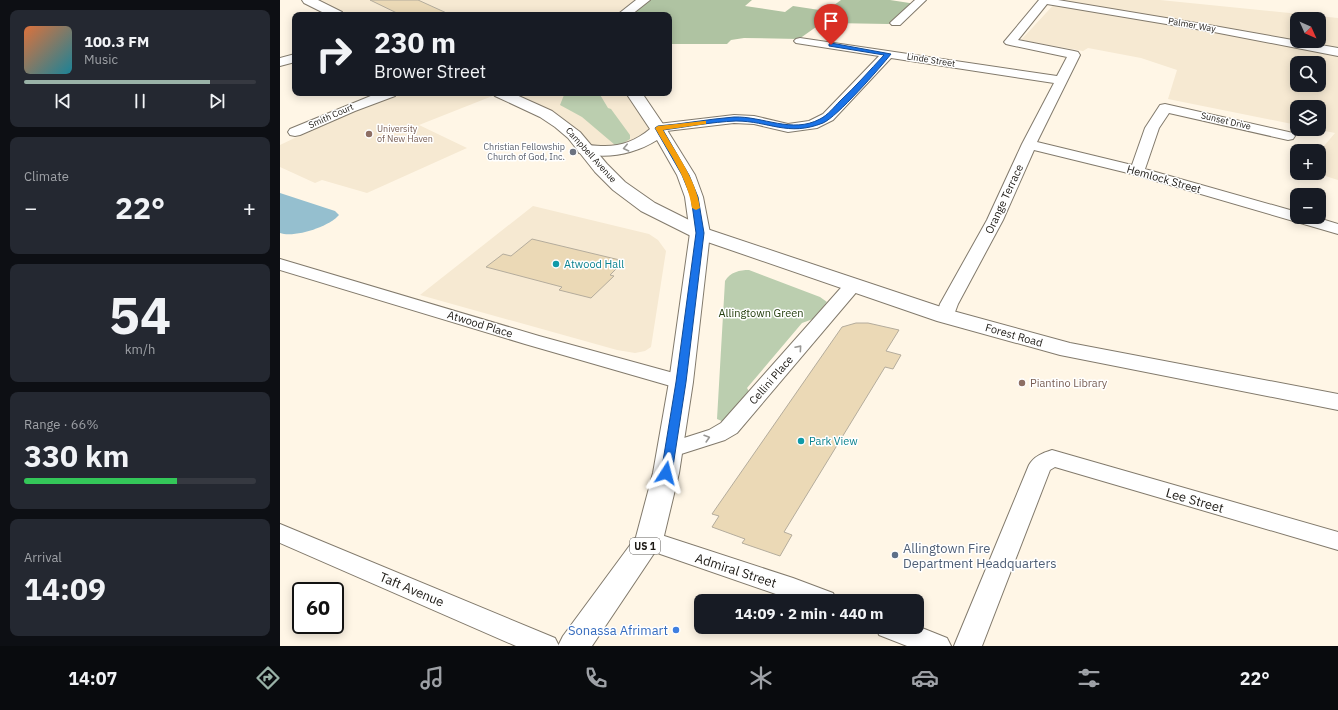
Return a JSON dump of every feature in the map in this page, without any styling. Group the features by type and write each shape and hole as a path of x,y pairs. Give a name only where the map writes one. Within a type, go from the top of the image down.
{"main road":[{"path":"308,0 332,12"},
{"path":"627,12 644,0"},
{"name":"Campbell Avenue","path":"506,96 554,119 568,129 610,177 642,203 700,233"},
{"name":"US 1","path":"574,646 649,540 666,473 670,450 681,382 700,233 694,197 686,175 659,129 636,96"},
{"path":"585,149 605,151 629,147 648,139 659,129"},
{"name":"Forest Road","path":"700,233 945,316 1068,350 1338,402"}],"street":[{"path":"896,22 921,0"},
{"name":"Orange Terrace","path":"945,316 949,304 995,220 1029,144 1074,54 1010,42 1045,0"},
{"name":"Palmer Way","path":"1045,0 1338,52"},
{"name":"Linde Street","path":"800,41 1061,80"},
{"path":"659,129 740,119 754,120 788,128 812,125 828,117 888,54"},
{"path":"280,62 292,59"},
{"name":"Smith Court","path":"295,132 382,96"},
{"name":"Sunset Drive","path":"1137,171 1152,128 1165,108 1288,136"},
{"name":"Hemlock Street","path":"1029,144 1137,171 1290,215"},
{"name":"Hemlock Street","path":"1321,224 1338,229"},
{"name":"Atwood Place","path":"280,264 532,340 681,382"},
{"name":"Cellini Place","path":"670,450 716,435 728,428 853,285"},
{"name":"Lee Street","path":"968,646 1040,465 1052,458 1338,541"},
{"name":"Taft Avenue","path":"280,533 545,646"},
{"name":"Admiral Street","path":"649,540 805,594"},
{"path":"907,634 937,646"}],"shaded area":[{"path":"308,0 644,0 627,12 332,12"},
{"path":"1058,0 1160,0 1290,13 1290,48 1326,48 1326,17 1338,18 1338,180 1326,176 1326,144 1335,133 1326,131 1326,100 1290,100 1290,124 1168,99 1177,70 1141,58 1088,48 1083,51 1021,40"},
{"name":"University of New Haven","path":"383,96 492,96 419,125 467,148 367,193 322,180 315,183 280,167 280,145"},
{"path":"505,96 635,96 654,136 597,151 574,135"},
{"path":"533,206 649,234 658,240 666,251 651,347 645,351 635,353 617,350 420,295"}],"green space":[{"path":"644,0 752,0 745,6 785,12 793,6 826,11 841,0 890,0 916,4 896,23 832,23 816,27 799,39 744,38 731,40 727,44 672,44 672,12 627,12"},
{"path":"564,96 601,96 608,108 611,109 630,135 630,139 622,144 615,145 582,117 560,105"},
{"name":"Allingtown Green","path":"749,270 820,297 827,302 813,319 802,323 747,388 750,393 724,422 717,419 725,281 730,275 736,272"}],"water":[{"path":"280,193 335,211 339,215 328,224 302,233 280,233"}],"building":[{"path":"370,0 418,0 444,12 395,12"},
{"name":"Atwood Hall","path":"532,239 624,261 610,275 614,276 591,298 559,290 562,287 486,267 503,254 511,256"},
{"name":"Park View","path":"856,323 868,323 899,330 886,351 901,355 893,369 885,367 784,532 792,535 780,556 742,543 745,539 712,527 719,516 712,514 842,327"}],"slow traffic":[{"path":"696,208 694,197 686,175 658,128 704,123"}],"place":[{"name":"University of New Haven","path":"369,134"},
{"name":"Christian Fellowship Church of God, Inc.","path":"573,152"},
{"name":"Atwood Hall","path":"556,264"},
{"name":"Piantino Library","path":"1022,383"},
{"name":"Park View","path":"801,441"},
{"name":"Allingtown Fire Department Headquarters","path":"895,555"},
{"name":"Sonassa Afrimart","path":"676,630"}],"route":[{"path":"666,473 681,382 688,317 700,233 694,197 686,175 658,128 734,119 754,120 782,127 796,128 821,122 850,96 888,54 831,45"}]}
